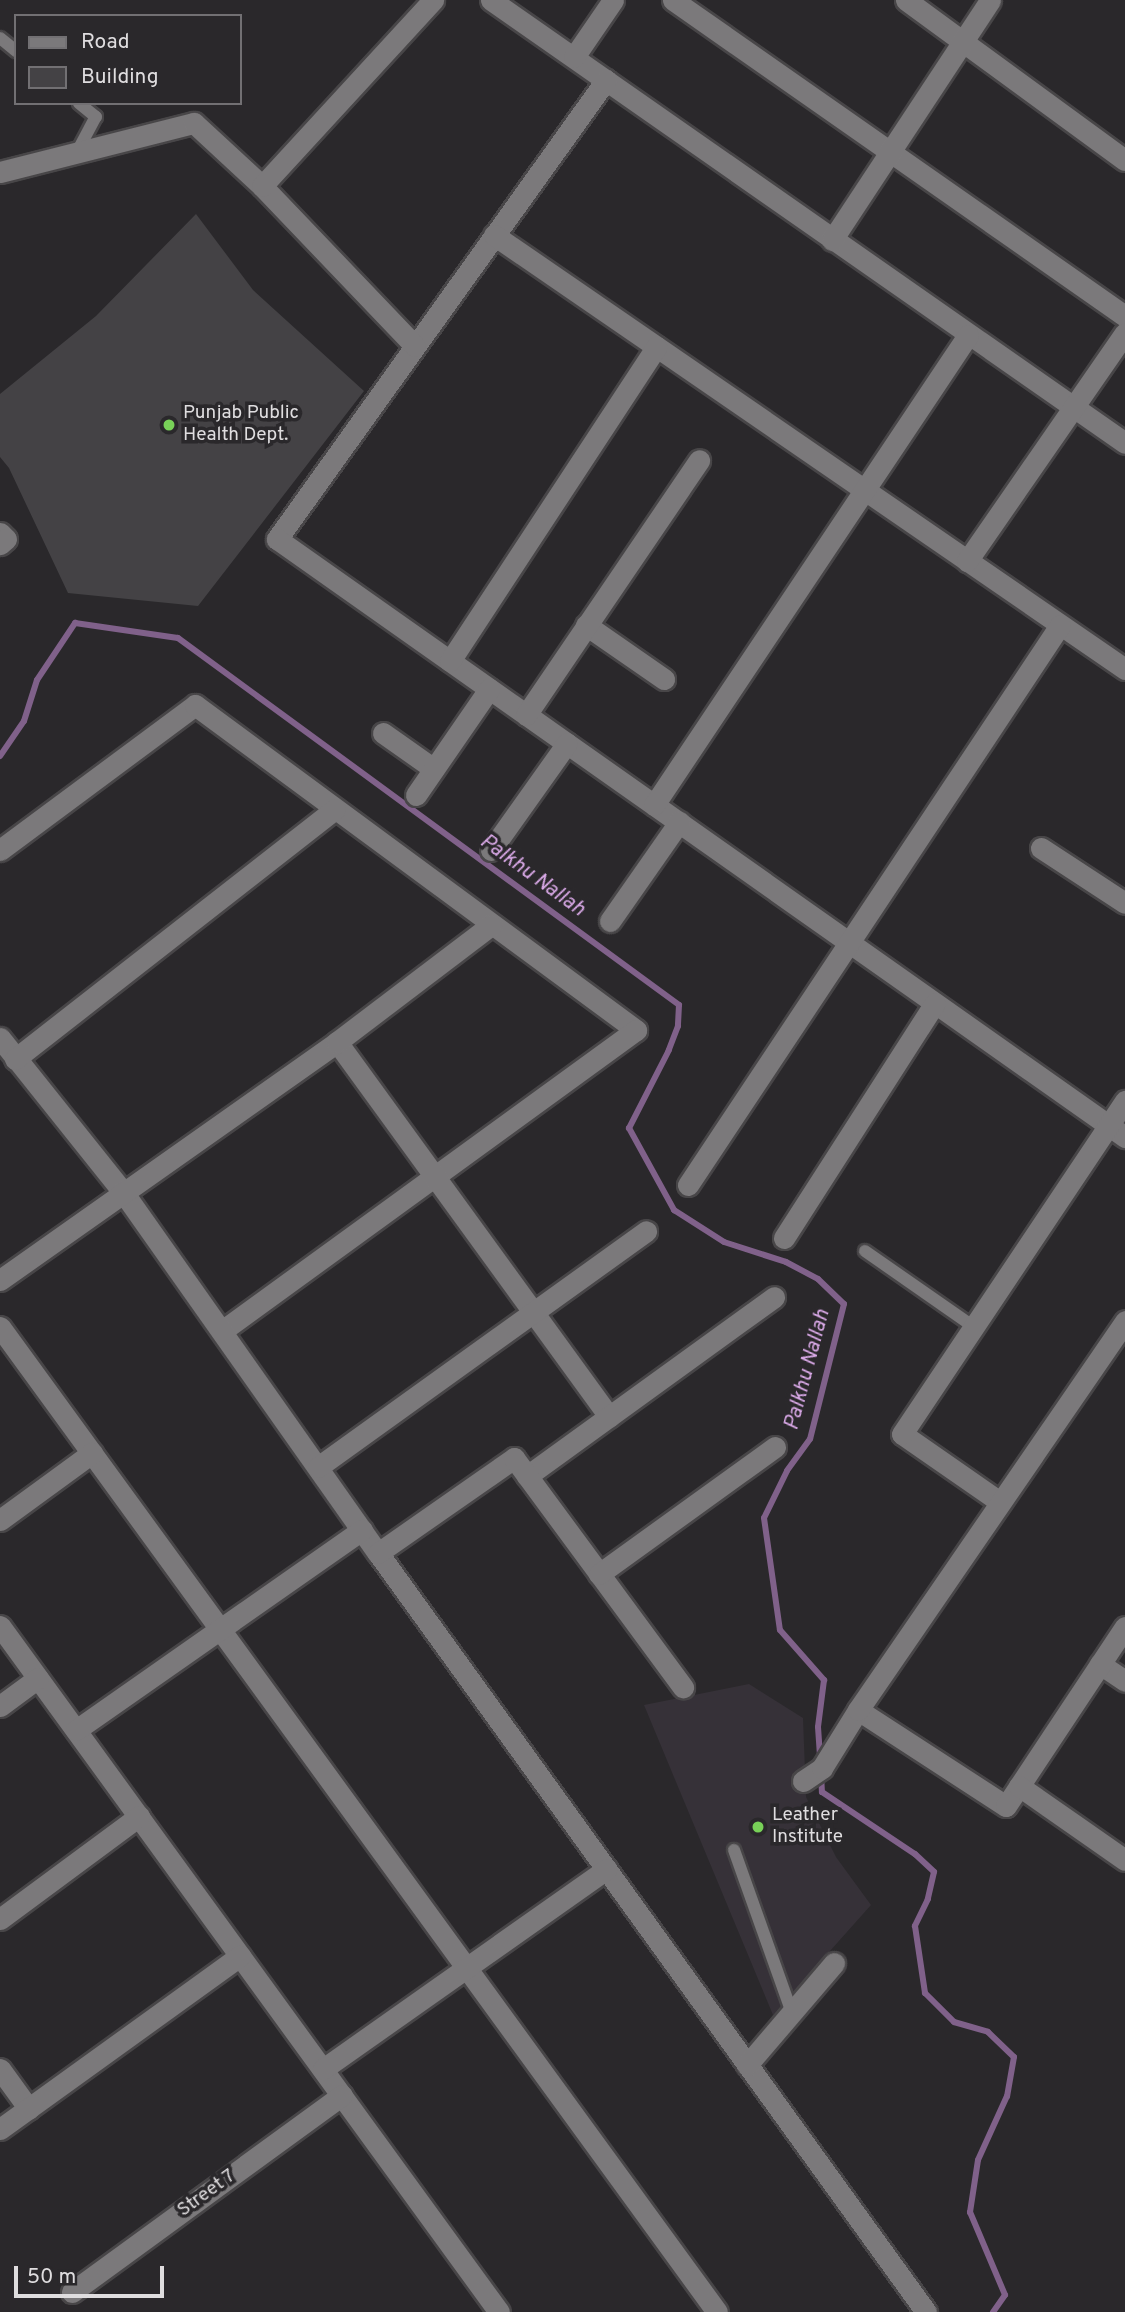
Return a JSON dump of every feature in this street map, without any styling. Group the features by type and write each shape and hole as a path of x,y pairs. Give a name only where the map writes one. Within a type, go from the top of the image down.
{"street":[{"path":"262,186 433,0"},
{"path":"491,0 1125,443"},
{"path":"574,57 613,0"},
{"path":"673,0 1125,316"},
{"path":"906,0 1125,160"},
{"path":"832,240 990,0"},
{"path":"606,80 277,539 1117,1131"},
{"path":"0,172 194,123 262,186 415,346"},
{"path":"494,235 1125,669"},
{"path":"967,561 1125,333"},
{"path":"654,805 866,492 968,335"},
{"path":"450,661 656,347"},
{"path":"526,715 699,460"},
{"path":"0,533 6,539 0,544"},
{"path":"586,625 664,679"},
{"path":"688,1185 1060,625"},
{"path":"416,795 489,689"},
{"path":"0,850 195,705 636,1030 222,1331"},
{"path":"383,733 434,769"},
{"path":"491,850 567,743"},
{"path":"15,1059 335,809"},
{"path":"610,921 680,822"},
{"path":"1041,848 1125,903"},
{"path":"0,1280 337,1042 491,925"},
{"path":"784,1238 935,1003"},
{"path":"0,1038 123,1192 378,1553 747,2065 916,2308"},
{"path":"337,1042 609,1417"},
{"path":"1000,1502 902,1434 975,1327 1117,1131 1125,1101"},
{"path":"318,1467 531,1311 646,1231"},
{"path":"527,1476 774,1297"},
{"path":"803,1781 822,1768 858,1710 1125,1321"},
{"path":"0,1327 717,2312"},
{"path":"599,1574 775,1447"},
{"path":"0,1520 92,1453"},
{"path":"378,1553 514,1458 682,1687"},
{"path":"76,1730 362,1530"},
{"path":"0,1626 499,2312"},
{"path":"858,1710 1006,1806 1125,1626"},
{"path":"1100,1664 1125,1681"},
{"path":"0,1706 38,1678"},
{"path":"1019,1786 1125,1860"},
{"path":"0,1919 139,1816"},
{"path":"323,2069 606,1869"},
{"path":"0,2129 240,1956"},
{"path":"747,2065 834,1963"},
{"path":"0,2069 29,2109"},
{"name":"Street 7","path":"72,2292 342,2095"}],"lane":[{"path":"0,38 14,49"},
{"path":"77,152 96,117 81,105"},
{"path":"865,1251 975,1327"},
{"path":"734,1850 792,2013"}],"shaded area":[{"name":"Leather Institute","path":"749,1684 803,1718 806,1797 836,1857 871,1905 773,2015 644,1705"}],"building":[{"name":"Punjab Public Health Dept.","path":"196,214 253,290 364,391 198,606 68,593 9,468 0,457 0,394 96,316"}],"waterway":[{"name":"Palkhu Nallah","path":"0,756 24,721 37,680 75,623 178,638 679,1005 678,1026 669,1050 629,1128 674,1210 724,1242 786,1262 818,1279 844,1304 810,1439 787,1471 764,1518 780,1630 824,1680 818,1727 820,1759"},
{"name":"Palkhu Nallah","path":"821,1774 822,1792 915,1854 934,1872 928,1899 915,1926 925,1993 954,2022 988,2032 1014,2057 1007,2096 978,2160 970,2212 1005,2295 993,2312"}],"place":[{"name":"Punjab Public Health Dept.","path":"169,425"},
{"name":"Leather Institute","path":"758,1827"}]}
